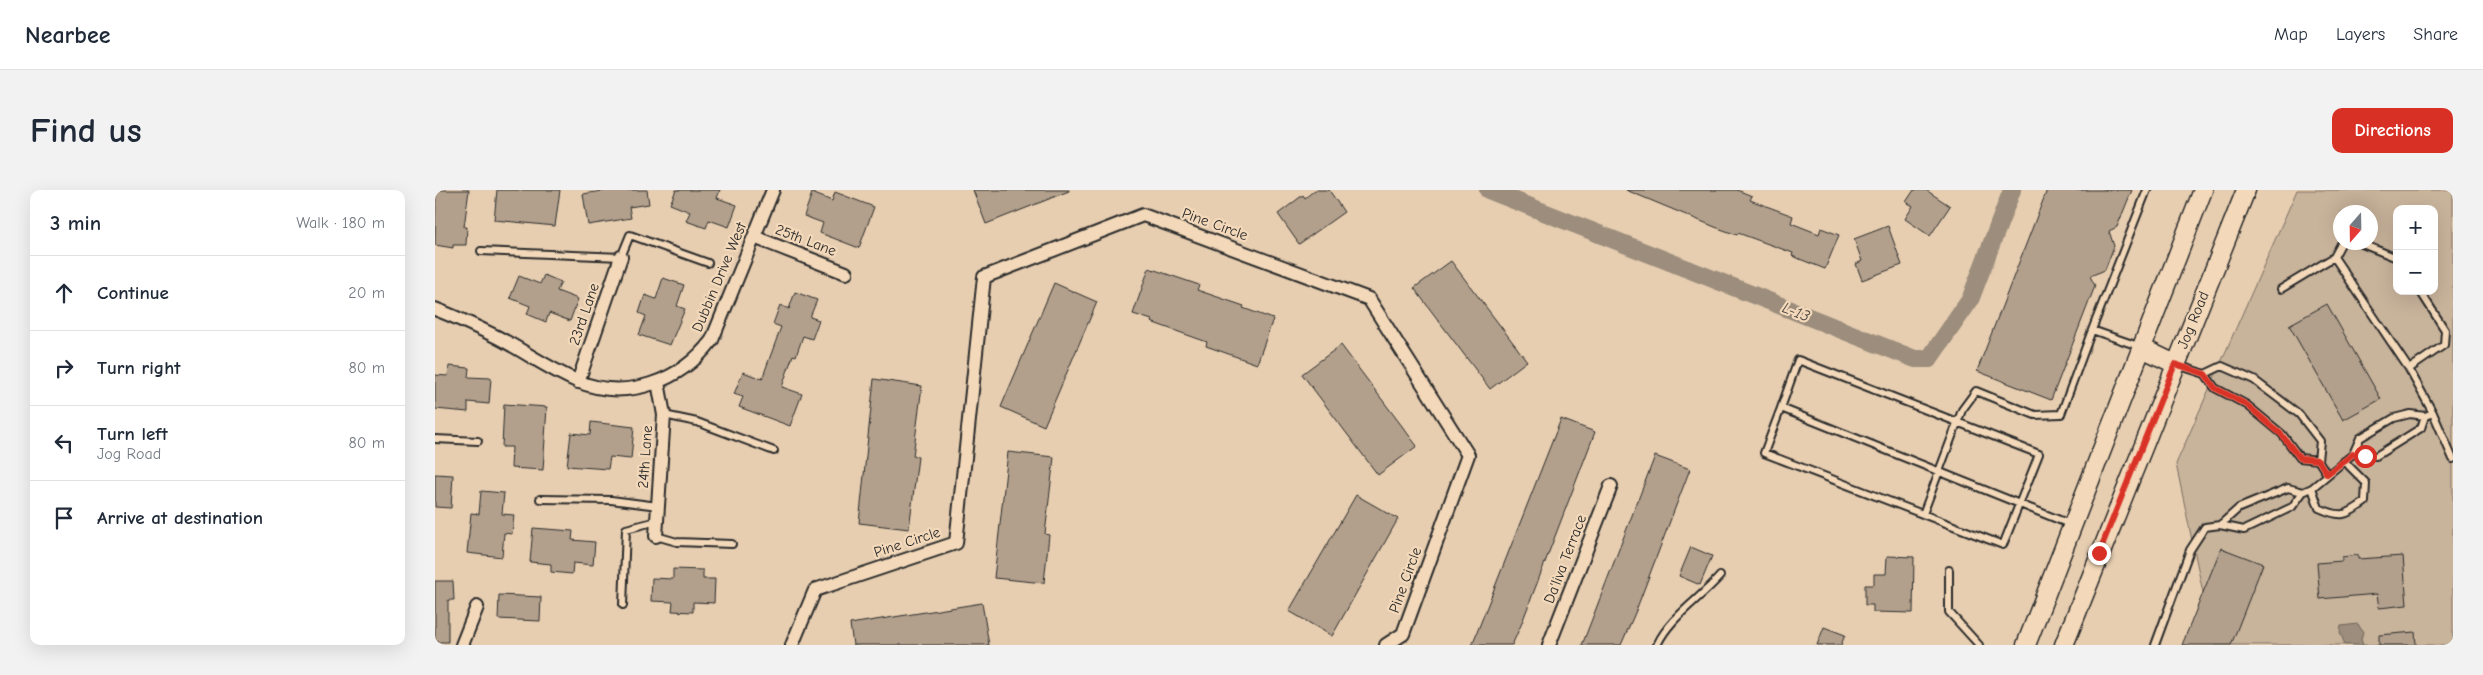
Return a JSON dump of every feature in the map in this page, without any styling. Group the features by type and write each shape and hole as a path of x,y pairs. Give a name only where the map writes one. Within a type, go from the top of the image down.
{"main road":[{"path":"2026,645 2203,190"},
{"name":"Jog Road","path":"2063,645 2246,190"},
{"path":"2142,348 2175,364"}],"street":[{"name":"Dubbin Drive West","path":"435,309 497,337 578,382 616,389 641,387 658,382 695,359 712,340 773,190"},
{"name":"Pine Circle","path":"792,645 815,590 956,543 984,277 1143,215 1369,299 1468,455 1403,634 1386,645"},
{"name":"25th Lane","path":"754,237 846,272"},
{"name":"23rd Lane","path":"578,382 621,257"},
{"name":"24th Lane","path":"656,536 664,415 658,382"},
{"name":"Da'liva Terrace","path":"1549,645 1611,486"},
{"path":"462,645 477,607"}],"lane":[{"path":"1923,514 1962,410 1976,391 2035,416 2061,414 2147,190"},
{"path":"481,251 621,257 630,235 708,263"},
{"path":"2281,290 2334,256 2337,250"},
{"path":"2377,250 2393,256"},
{"path":"2334,256 2409,369 2433,413 2453,459"},
{"path":"2409,369 2444,345 2445,330 2423,295"},
{"path":"2092,330 2142,348"},
{"path":"1798,360 1957,422 2039,454 2003,545 1764,453 1798,360"},
{"path":"2175,364 2205,374 2215,388 2247,405 2281,434 2300,458 2318,460"},
{"path":"2205,374 2222,366 2254,380 2299,414 2320,440 2318,460 2327,474"},
{"path":"1781,408 2072,526"},
{"path":"2155,645 2190,550 2205,527 2219,525 2245,530 2292,507 2303,492 2312,488 2353,454 2360,438 2395,418 2410,414 2425,416 2433,413"},
{"path":"664,415 697,422 774,451"},
{"path":"2353,454 2376,456 2421,428 2425,416"},
{"path":"435,440 478,441"},
{"path":"2312,488 2319,508 2334,515 2349,514 2365,502 2366,483 2344,462"},
{"path":"2219,525 2239,508 2288,488 2303,492"},
{"path":"540,499 611,500 658,506"},
{"path":"623,605 625,529 657,521"},
{"path":"656,536 677,542 732,544"},
{"path":"1949,570 1949,612 1979,645"},
{"path":"1657,645 1661,636 1683,612 1704,595 1720,576"}],"shaded area":[{"path":"2297,190 2453,190 2453,645 2214,645 2176,464"},
{"path":"2358,624 2363,632 2361,639 2363,645 2345,645 2340,632 2341,626"}],"building":[{"path":"436,190 469,190 464,227 467,227 466,245 453,245 453,248 435,245"},
{"path":"497,190 560,190 555,226 494,220"},
{"path":"609,190 647,190 649,204 629,207 631,218 588,225 583,194"},
{"path":"676,190 720,190 717,198 737,205 729,227 709,220 706,228 686,221 690,212 670,204"},
{"path":"973,190 1069,190 1069,191 986,224"},
{"path":"1315,190 1329,190 1344,212 1299,244 1278,214 1303,195 1305,198"},
{"path":"1626,190 1737,190 1752,196 1750,200 1793,216 1791,223 1819,234 1821,228 1839,235 1825,269 1792,256 1793,253 1738,233 1737,235 1715,227"},
{"path":"1914,190 1926,190 1950,206 1930,236 1905,219 1913,206 1906,202"},
{"path":"2047,190 2132,190 2117,227 2109,231 2114,246 2105,270 2090,276 2095,286 2051,400 1977,371"},
{"path":"835,192 874,207 859,248 820,233 823,223 804,216 812,193 832,201"},
{"path":"1888,226 1902,265 1862,280 1856,264 1862,261 1854,239"},
{"path":"1451,261 1527,361 1490,389 1414,288"},
{"path":"1149,268 1199,285 1197,290 1244,306 1243,308 1273,319 1257,364 1206,346 1207,342 1133,314"},
{"path":"544,275 561,282 557,291 578,299 570,321 549,313 546,322 527,314 530,306 510,298 519,276 540,284"},
{"path":"663,278 684,285 677,306 685,309 670,345 639,335 646,316 639,313 645,295 656,299"},
{"path":"1054,283 1097,302 1044,426 1001,407"},
{"path":"795,292 817,300 810,317 819,320 812,339 803,336 796,356 793,355 782,387 802,394 790,426 739,407 743,397 734,394 743,372 762,379 781,327 773,324 780,305 789,309"},
{"path":"2327,304 2381,399 2343,420 2289,325"},
{"path":"1341,345 1417,446 1378,475 1302,374"},
{"path":"449,366 469,368 468,377 491,378 489,404 468,402 468,412 435,409 435,375 448,376"},
{"path":"874,379 922,386 913,456 918,457 909,529 859,523"},
{"path":"504,404 547,407 543,470 511,468 512,447 502,447"},
{"path":"1561,419 1595,432 1521,625 1512,645 1472,645"},
{"path":"591,422 634,427 631,459 610,457 608,469 567,466 571,433 590,435"},
{"path":"1008,452 1054,457 1045,534 1049,535 1044,583 994,578"},
{"path":"1655,456 1690,469 1635,613 1621,645 1582,645"},
{"path":"435,474 453,475 451,508 435,507"},
{"path":"481,491 504,493 502,514 514,515 512,534 504,533 502,557 467,553 471,513 479,514"},
{"path":"1356,495 1398,519 1332,636 1289,611"},
{"path":"533,528 573,531 572,540 595,542 593,565 573,563 572,574 551,572 551,564 530,562"},
{"path":"1691,547 1712,556 1700,585 1679,576"},
{"path":"2221,548 2263,564 2231,645 2182,645"},
{"path":"2358,555 2358,559 2403,556 2407,605 2379,608 2377,594 2320,599 2317,563 2342,561 2342,557"},
{"path":"1887,556 1914,557 1913,613 1873,612 1873,605 1865,605 1865,585 1874,585 1874,574 1886,574"},
{"path":"673,569 703,570 703,579 715,579 714,603 693,602 693,612 672,611 673,602 651,601 652,578 673,579"},
{"path":"435,581 453,581 454,600 448,600 448,642 435,642"},
{"path":"499,595 541,597 540,621 498,619"},
{"path":"982,603 989,645 853,645 850,624"},
{"path":"1824,627 1845,635 1841,645 1817,645"},
{"path":"2415,632 2416,645 2379,645 2379,635"}],"waterway":[{"name":"L-13","path":"1488,190 1915,359 1929,359 1970,300 2012,190"}],"route":[{"path":"2099,553 2175,364 2205,374 2215,388 2247,405 2281,434 2300,458 2318,460 2327,474 2353,454 2365,456"}]}
